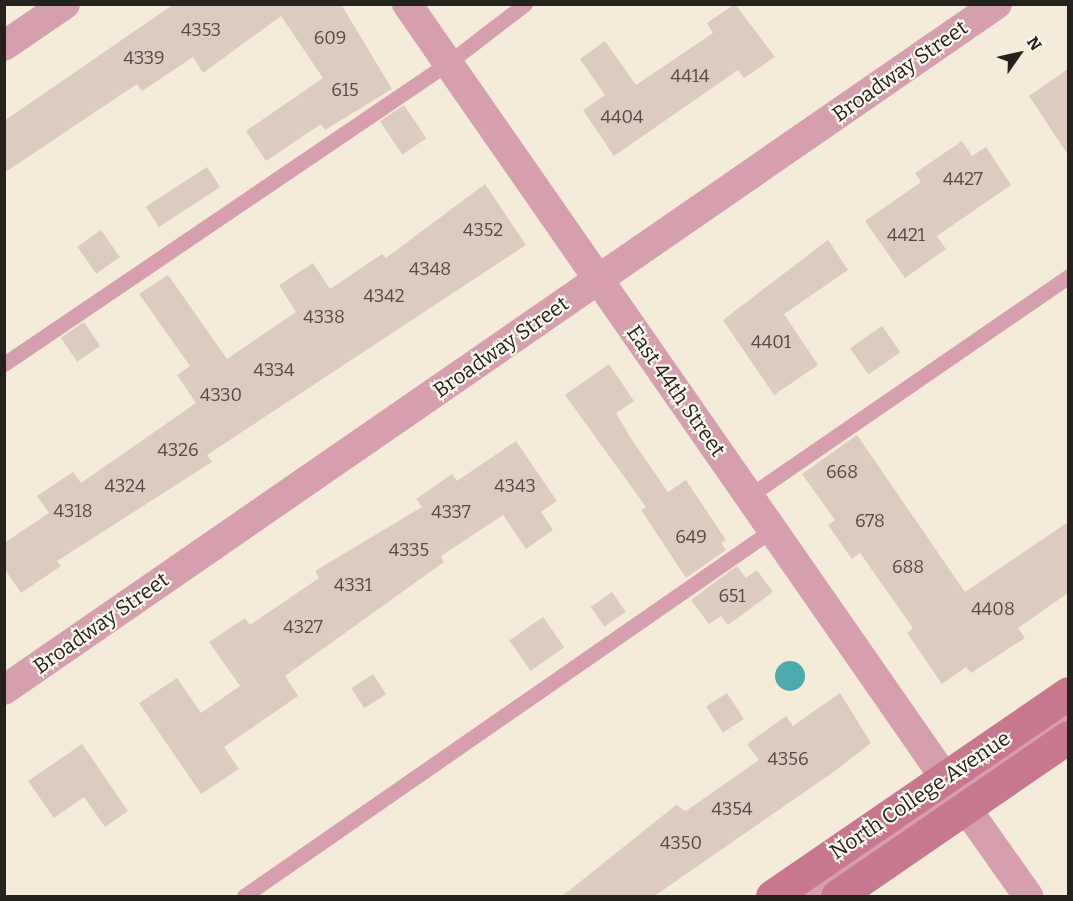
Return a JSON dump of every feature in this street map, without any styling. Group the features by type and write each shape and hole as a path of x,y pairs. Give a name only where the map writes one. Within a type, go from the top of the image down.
{"main road":[{"name":"North College Avenue","path":"772,897 1068,693"},
{"name":"North College Avenue","path":"837,897 1068,737"}],"street":[{"path":"4,46 65,4"},
{"name":"East 44th Street","path":"407,4 945,778"},
{"name":"Broadway Street","path":"4,690 997,4"},
{"path":"966,808 1028,897"}],"lane":[{"path":"4,364 448,63 525,4"},
{"path":"749,496 1068,277"},
{"path":"244,897 772,530"},
{"name":"North College Avenue","path":"804,897 1068,716"}],"water":[{"path":"790,661 796,662 804,670 804,682 796,690 790,691 784,690 776,682 775,676 776,670 784,662"}],"building":[{"path":"174,4 341,4 392,89 325,130 321,124 266,161 246,131 323,78 281,16 203,73 193,57 142,91 137,84 4,173 4,121"},
{"path":"735,4 775,57 744,78 738,70 614,156 583,110 605,95 580,59 605,41 636,85 713,33 707,23"},
{"path":"1068,69 1068,155 1029,96"},
{"path":"404,105 426,138 402,154 380,121"},
{"path":"962,141 972,156 986,147 1011,185 937,236 946,249 905,278 865,221 921,182 915,173"},
{"path":"207,167 220,187 159,227 146,207"},
{"path":"485,184 526,245 207,455 212,462 57,561 61,566 21,593 4,568 4,543 49,513 37,496 73,472 81,483 196,403 177,375 190,366 139,294 168,275 227,359 296,312 279,285 313,263 330,289 382,254 386,258"},
{"path":"101,230 120,257 96,274 77,247"},
{"path":"828,240 848,270 784,314 818,365 774,395 723,320"},
{"path":"84,322 100,346 77,362 61,338"},
{"path":"882,326 900,352 868,375 850,348"},
{"path":"609,364 634,401 616,413 632,440 668,492 686,480 726,540 721,543 726,550 686,578 641,510 646,507 565,395"},
{"path":"857,435 965,592 1068,522 1068,593 1018,628 1025,638 971,673 966,667 942,684 907,633 913,628 860,553 852,559 828,525 835,520 802,474"},
{"path":"516,441 557,501 541,512 553,530 526,549 503,515 441,556 444,562 285,676 298,696 224,747 239,769 201,794 139,703 177,678 201,713 240,686 209,642 245,618 250,625 319,578 315,571 422,507 416,499 452,474 457,481"},
{"path":"737,566 746,578 757,570 773,592 728,625 721,616 709,624 691,600"},
{"path":"612,592 626,612 604,627 591,607"},
{"path":"543,617 564,647 531,671 509,641"},
{"path":"373,674 386,694 364,708 351,688"},
{"path":"727,693 744,719 723,733 706,707"},
{"path":"840,693 871,743 832,773 653,897 561,897 676,805 686,811 759,760 747,744 786,716 793,726"},
{"path":"82,744 128,811 105,827 84,797 54,818 28,781"}]}
